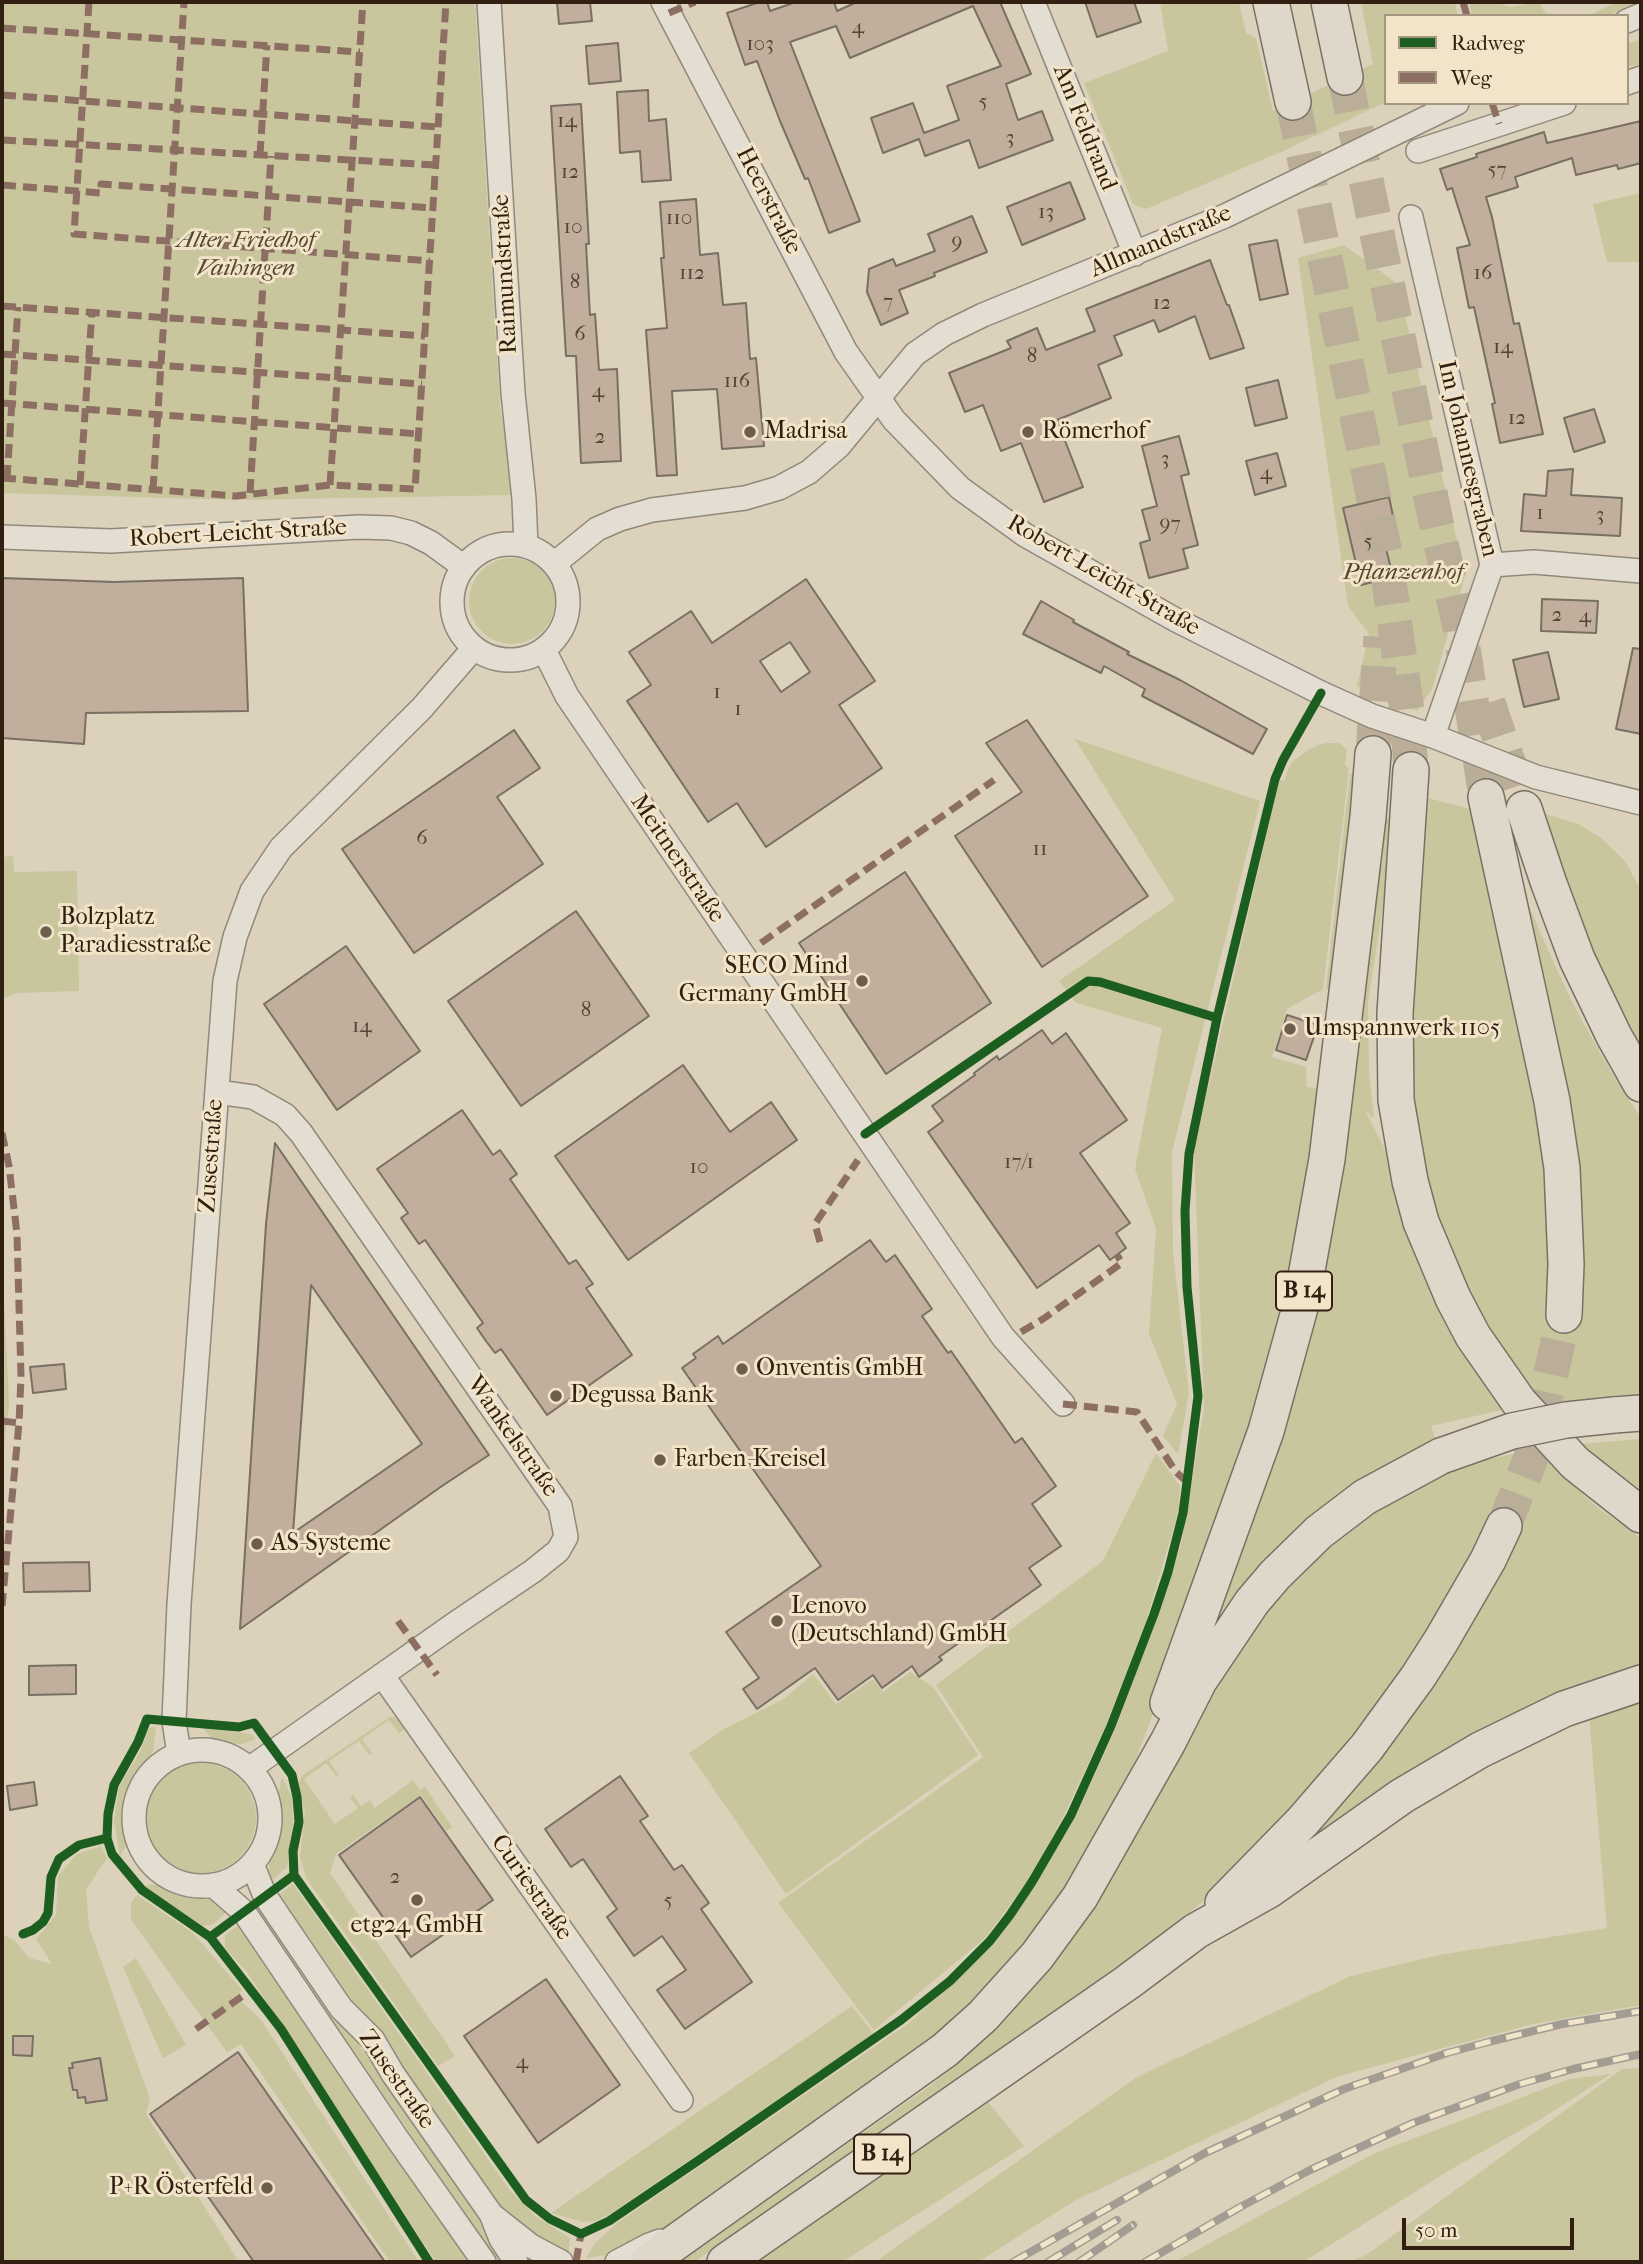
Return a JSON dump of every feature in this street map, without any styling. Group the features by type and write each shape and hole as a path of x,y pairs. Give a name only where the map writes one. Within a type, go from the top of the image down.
{"highway":[{"path":"1271,2 1293,102"},
{"path":"1329,2 1345,77"},
{"name":"B 14","path":"1131,1804 1266,1431 1301,1304 1325,1170 1368,817 1373,754"},
{"path":"1411,769 1395,1013 1396,1100 1410,1181 1421,1222 1463,1317 1519,1402 1575,1462 1641,1515"},
{"path":"1486,797 1540,1047 1560,1155 1565,1217 1564,1315"},
{"path":"1524,809 1577,959 1614,1037 1641,1084"},
{"name":"B 14","path":"648,2262 945,2050 983,2016 1037,1956 1073,1906 1168,1742 1209,1664 1252,1602 1319,1532 1365,1497 1441,1456 1512,1431 1566,1420 1628,1414"},
{"name":"B 14","path":"1196,1931 1303,1821 1367,1747 1441,1641 1488,1560 1504,1526"},
{"name":"B 14","path":"725,2262 1128,1982 1196,1931 1269,1890 1402,1796 1480,1750 1564,1709 1641,1683"}],"street":[{"name":"Raimundstraße","path":"489,2 513,393 526,546"},
{"name":"Heerstraße","path":"663,2 846,352 879,397"},
{"name":"Am Feldrand","path":"1033,2 1135,254"},
{"name":"Allmandstraße","path":"879,397 915,354 944,334 983,315 1225,216 1453,105"},
{"path":"1418,151 1557,105"},
{"name":"Im Johannesgraben","path":"1411,217 1492,565 1433,736"},
{"path":"554,564 597,529 620,519 652,510 745,498 779,488 809,472 839,446 879,397"},
{"name":"Robert-Leicht-Straße","path":"879,397 912,441 960,488 1025,536 1176,620 1372,716 1433,736 1536,777 1641,803"},
{"name":"Robert-Leicht-Straße","path":"2,537 111,541 359,527 391,528 411,533 431,543 464,567"},
{"path":"509,544 526,546 541,553 554,564 563,577 568,592 568,610 556,638 544,650 509,660 474,648 464,637 453,610 453,595 464,567 477,555 492,547 509,544"},
{"path":"1492,565 1534,562 1641,571"},
{"name":"Zusestraße","path":"179,1754 174,1721 179,1604 225,981 235,937 252,891 281,848 422,708 474,648"},
{"name":"Meitnerstraße","path":"544,650 574,706 1003,1337 1063,1404"},
{"name":"Wankelstraße","path":"217,1093 253,1097 285,1115 301,1133 560,1506 566,1537 558,1551 533,1571 248,1769"},
{"name":"Curiestraße","path":"382,1675 681,2100"},
{"path":"197,1750 216,1752 233,1758 248,1769 261,1785 268,1805 269,1826 264,1846 252,1864 234,1878 213,1885 194,1886 175,1881 146,1858 137,1837 134,1817 137,1797 147,1778 161,1764 179,1754 197,1750"},
{"name":"Zusestraße","path":"252,1864 265,1896 341,2008 373,2040 393,2074 491,2214 501,2239 516,2262"},
{"name":"Zusestraße","path":"213,1885 244,1912 388,2126 484,2262"},
{"path":"491,2214 531,2246 561,2262"},
{"path":"617,2262 649,2245 687,2233"}],"green space":[{"name":"Alter Friedhof Vaihingen","path":"2,2 475,2 500,406 514,495 236,500 2,493"},
{"path":"1160,2 1239,2 1246,33 1256,38 1273,111 1373,64 1361,2 1455,2 1458,14 1384,14 1384,103 1283,151 1146,209 1133,204 1084,83 1168,51"},
{"path":"1469,2 1496,2 1510,7 1539,2 1546,14 1472,14"},
{"path":"1616,2 1636,2 1612,14 1593,14"},
{"path":"1641,39 1641,64 1629,67 1629,43"},
{"path":"1641,193 1641,262 1607,262 1593,204"},
{"name":"Pflanzenhof","path":"1344,245 1398,284 1465,576 1432,689 1417,711 1357,686 1369,634 1348,606 1298,258"},
{"path":"504,558 520,558 543,570 552,584 555,601 552,618 543,632 520,644 504,644 488,637 476,625 469,609 469,593 476,577 488,565"},
{"path":"1075,739 1260,801 1172,1152 1173,1253 1189,1393 1178,1454 1163,1436 1177,1404 1149,1334 1156,1229 1135,1169 1162,1028 1076,1003 1059,981 1175,900"},
{"path":"1327,743 1339,743 1347,750 1345,765 1349,768 1323,989 1287,1009 1272,1057 1306,1067 1307,1087 1320,1089 1289,1318 1186,1625 1138,1754 1113,1811 1067,1894 1008,1965 943,2030 894,2063 895,2067 650,2237 618,2253 586,2258 595,2243 617,2223 909,2023 995,1944 1033,1888 1076,1816 1115,1730 1181,1544 1204,1408 1194,1149 1279,780 1284,781 1291,763 1305,752"},
{"path":"1350,774 1360,775 1333,990 1326,989"},
{"path":"1424,797 1480,809 1520,988 1564,1315 1515,874 1579,1015 1641,1118 1641,1394 1542,1403 1491,1332 1441,1233 1416,1135 1410,1068 1410,999"},
{"path":"1543,813 1578,824 1600,837 1625,861 1641,890 1641,1048 1593,951 1577,905 1572,906"},
{"path":"1386,818 1391,819 1387,881 1368,1001 1369,1073 1374,1115 1371,1118 1368,1111 1366,1112 1384,1147 1419,1266 1439,1312 1462,1352 1502,1410 1431,1426 1437,1444 1195,1671 1266,1455 1375,865 1382,865"},
{"name":"Bolzplatz Paradiesstraße","path":"13,856 14,872 77,871 79,991 16,993 2,999 2,857"},
{"path":"2,1256 9,1403 2,1467"},
{"path":"1641,1439 1641,1498 1581,1444"},
{"path":"1538,1449 1570,1483 1601,1510 1641,1538 1641,1668 1274,1870 1333,1808 1483,1537 1387,1705 1221,1886 1095,1988 694,2262 679,2262 930,2086 976,2048 1020,2003 1054,1964 1078,1928 1230,1649 1322,1542 1445,1468"},
{"path":"1156,1453 1180,1486 1179,1510 1145,1624 1107,1723 1066,1811 1030,1878 985,1938 874,2030 778,1903 983,1757 936,1685 1103,1561"},
{"path":"910,1672 934,1688 978,1755 786,1894 689,1753 724,1729 784,1699 813,1674 836,1704 873,1679 883,1692"},
{"path":"1641,1695 1641,2005 1533,2024 1339,2076 1076,2200 978,2262 875,2262 1137,2077 1351,1976 1439,1955 1607,1928 1589,1715"},
{"path":"390,1717 396,1717 405,1729 399,1733 389,1720 362,1739 372,1753 369,1755 359,1741 329,1761 339,1776 337,1777 326,1763 304,1779 335,1824 358,1808 350,1797 353,1795 361,1806 370,1800 375,1808 413,1780 420,1790 425,1787 452,1827 446,1831 421,1795 336,1854 330,1873 455,2056 438,2066 306,1878 300,1856 305,1812 298,1783 303,1775"},
{"path":"156,1727 153,1751 132,1787 124,1818 128,1843 120,1856 114,1821 119,1787 141,1750 149,1728"},
{"path":"203,1727 253,1735 255,1739 242,1744 226,1744 212,1739"},
{"path":"201,1763 222,1767 240,1779 252,1797 256,1818 252,1839 240,1857 222,1869 201,1873 180,1869 162,1857 150,1839 146,1818 150,1797 162,1779 180,1767"},
{"path":"282,1777 292,1797 293,1823 287,1867 270,1882 269,1864 279,1838 279,1792"},
{"path":"101,1846 107,1858 86,1889 89,1927 150,2099 146,2114 239,2262 2,2262 2,1934 15,1941 29,1958 52,1964 36,1939 56,1915 58,1876 77,1854"},
{"path":"159,1884 183,1896 217,1900 230,1909 212,1925 203,1926 143,1886"},
{"path":"293,1884 509,2189 535,2216 570,2238 568,2255 545,2245 497,2205 370,2019 346,2000 276,1897"},
{"path":"137,1895 193,1933 242,1990 237,1997 261,2020 419,2262 390,2262 241,2044 227,2052 131,1920 131,1903"},
{"path":"263,1907 510,2262 499,2262 257,1912"},
{"path":"242,1922 315,2025 331,2063 470,2262 436,2262 247,1972 225,1948 225,1935"},
{"path":"136,1958 186,2045 163,2058 123,1967"},
{"path":"852,2006 874,2034 613,2212 596,2221 583,2222 551,2213"},
{"path":"1641,2068 1641,2262 1349,2262 1366,2255 1622,2069"},
{"path":"1611,2074 1541,2119 1448,2171 1303,2262 1175,2262 1373,2154 1570,2079"},
{"path":"988,2102 1024,2146 842,2262 754,2262"}],"building":[{"path":"557,2 590,2 592,21 559,24"},
{"path":"767,2 770,11 796,2 834,2 837,11 857,2 1000,2 1031,74 1006,84 1018,120 1042,111 1053,140 979,168 969,140 925,156 919,139 883,153 871,118 913,103 924,133 959,120 947,86 1001,66 973,6 850,58 836,26 790,42 860,221 829,233 757,61 745,65 727,13"},
{"path":"1085,2 1134,2 1141,22 1097,37"},
{"path":"618,43 621,81 589,84 586,46"},
{"path":"648,90 649,121 666,119 671,180 642,182 640,151 620,153 617,92"},
{"path":"581,104 590,315 595,314 599,370 617,369 621,461 581,463 576,356 566,356 551,106"},
{"path":"1641,121 1641,163 1618,169 1617,165 1576,175 1572,158 1515,177 1518,187 1486,197 1514,324 1519,323 1543,434 1500,443 1492,404 1495,403 1474,307 1469,308 1457,248 1470,245 1452,188 1447,190 1440,169 1544,132 1547,143"},
{"path":"1070,182 1085,219 1022,245 1007,207"},
{"path":"696,199 700,255 718,253 723,305 746,303 750,359 756,358 764,446 722,449 717,389 672,391 677,475 657,476 646,330 667,328 661,258 664,258 660,202"},
{"path":"972,216 987,252 899,290 908,313 881,325 867,292 869,269 893,259 896,266 935,251 928,234"},
{"path":"1277,240 1288,294 1260,300 1249,245"},
{"path":"1210,260 1244,348 1210,359 1195,316 1159,332 1154,320 1114,336 1122,355 1098,365 1111,398 1057,420 1083,487 1044,502 1021,443 1001,451 983,405 965,412 949,373 1011,348 1007,341 1037,328 1046,350 1095,331 1086,309"},
{"path":"1278,380 1287,418 1255,426 1246,388"},
{"path":"1594,409 1605,442 1574,452 1564,418"},
{"path":"1179,436 1189,474 1181,476 1198,545 1183,549 1188,568 1149,578 1140,543 1150,540 1142,510 1157,506 1142,446"},
{"path":"1277,453 1286,486 1255,495 1246,461"},
{"path":"1573,469 1571,495 1622,498 1620,536 1521,531 1524,494 1546,496 1548,471"},
{"path":"1389,497 1393,516 1379,520 1393,577 1361,585 1343,508"},
{"path":"2,578 114,582 243,578 248,711 86,713 84,744 2,738"},
{"path":"806,579 875,681 839,705 882,768 766,847 737,803 708,822 627,701 651,685 629,652 691,611 712,643","holes":["790,642 810,672 781,692 760,661"]},
{"path":"1542,599 1598,601 1596,633 1541,631"},
{"path":"1041,601 1074,620 1073,622 1129,652 1127,654 1180,680 1267,729 1253,754 1142,696 1145,689 1104,666 1101,673 1023,634"},
{"path":"1633,648 1641,649 1641,734 1616,729"},
{"path":"1548,652 1559,699 1524,707 1513,660"},
{"path":"1027,720 1148,896 1042,967 955,836 1022,792 986,743"},
{"path":"514,730 540,768 497,797 543,864 414,953 342,849"},
{"name":"SECO Mind Germany GmbH","path":"905,872 991,1003 886,1074 799,943"},
{"path":"576,911 649,1016 521,1106 448,1001"},
{"path":"346,946 420,1051 337,1110 264,1004"},
{"name":"Umspannwerk 1105","path":"1287,1015 1318,1025 1306,1060 1276,1050"},
{"path":"1042,1030 1052,1044 1066,1033 1127,1120 1080,1153 1130,1223 1116,1233 1126,1248 1110,1260 1099,1245 1037,1288 928,1132 943,1121 932,1106 997,1056 999,1060"},
{"path":"683,1065 730,1132 771,1102 797,1140 628,1260 555,1156"},
{"path":"462,1110 493,1155 500,1150 517,1174 510,1179 569,1264 576,1260 593,1284 586,1288 632,1355 547,1415 501,1349 495,1353 477,1328 483,1323 425,1240 419,1244 401,1218 408,1213 377,1169"},
{"path":"275,1143 489,1455 240,1629 266,1224","holes":["311,1285 422,1444 293,1533"]},
{"path":"870,1240 886,1262 895,1255 932,1309 922,1316 948,1353 951,1351 1015,1443 1022,1438 1056,1486 1032,1504 1061,1546 1029,1568 1041,1585 939,1657 942,1660 919,1677 912,1666 882,1688 873,1675 838,1700 815,1668 757,1709 743,1689 759,1678 726,1632 821,1566 682,1368 696,1358 693,1354 718,1336 723,1344"},
{"path":"64,1364 66,1389 33,1393 30,1367"},
{"path":"89,1562 90,1591 24,1592 23,1563"},
{"path":"76,1665 76,1694 29,1695 29,1666"},
{"path":"620,1776 648,1816 640,1821 674,1870 682,1865 709,1903 701,1909 752,1982 685,2029 657,1990 686,1970 662,1936 634,1956 607,1917 617,1909 583,1859 571,1867 545,1829"},
{"path":"34,1782 37,1805 10,1810 7,1786"},
{"path":"420,1797 493,1900 411,1957 339,1855"},
{"path":"546,1979 620,2085 538,2143 464,2036"},
{"path":"13,2036 33,2036 32,2056 13,2055"},
{"name":"P+R Österfeld","path":"238,2052 385,2262 254,2262 150,2114"},
{"path":"100,2058 107,2100 86,2103 85,2097 78,2098 77,2090 73,2090 69,2068 73,2068 72,2063"}],"tunnel":[{"path":"1345,77 1459,622 1486,797"},
{"path":"1293,102 1385,553 1407,711 1411,770"},
{"path":"1373,754 1381,637"},
{"path":"1488,703 1524,809"},
{"path":"1504,1526 1534,1450 1564,1315"}],"railway":[{"path":"1013,2262 1205,2153 1344,2089 1447,2053 1488,2042 1562,2024 1641,2011"},
{"path":"1145,2262 1310,2170 1413,2123 1520,2084 1641,2054"},
{"path":"1048,2262 1117,2220"},
{"path":"1079,2262 1133,2225"}],"marked path":[{"path":"89,2 74,234 430,261"},
{"path":"153,490 184,2"},
{"path":"330,485 363,2"},
{"path":"2,478 236,496 330,485 415,489 446,2"},
{"path":"669,13 695,2"},
{"path":"1463,2 1466,14"},
{"path":"2,28 360,52"},
{"path":"260,155 267,45"},
{"path":"2,95 438,127"},
{"path":"1493,105 1499,124"},
{"path":"2,140 436,165"},
{"path":"250,493 271,156"},
{"path":"2,185 101,193 101,184 433,208"},
{"path":"2,306 425,336"},
{"path":"7,479 18,307"},
{"path":"80,485 92,312"},
{"path":"2,354 422,384"},
{"path":"2,403 419,434"},
{"path":"761,943 994,780"},
{"path":"2,1133 17,1234 21,1377 2,1606"},
{"path":"820,1242 815,1224 858,1160"},
{"path":"1021,1332 1122,1263 1117,1255"},
{"path":"1063,1404 1137,1412 1176,1472 1187,1482"},
{"path":"2,1421 19,1423"},
{"path":"398,1621 437,1675"},
{"path":"196,2029 251,1990"},
{"path":"576,2262 581,2234"}],"cycle path":[{"path":"429,2262 281,2029 210,1937 142,1890 112,1854 107,1838 108,1814 114,1785 138,1742 147,1719 239,1727 254,1723 292,1775 299,1822 293,1851 294,1875 526,2200 550,2219 581,2234 609,2221 699,2160 901,2020 950,1981 990,1941 1010,1915 1071,1815 1111,1726 1168,1572 1183,1513 1198,1396 1187,1287 1185,1211 1189,1154 1217,1018 1275,779 1321,693"},
{"path":"865,1134 1088,981 1100,982 1217,1018"},
{"path":"23,1934 43,1922 48,1913 51,1877 59,1859 79,1845 107,1838"},
{"path":"210,1937 294,1875"}],"place":[{"name":"Madrisa","path":"750,432"},
{"name":"Römerhof","path":"1028,432"},
{"name":"Bolzplatz Paradiesstraße","path":"46,932"},
{"name":"SECO Mind Germany GmbH","path":"862,981"},
{"name":"Umspannwerk 1105","path":"1290,1029"},
{"name":"Onventis GmbH","path":"742,1369"},
{"name":"Degussa Bank","path":"556,1396"},
{"name":"Farben-Kreisel","path":"660,1460"},
{"name":"AS-Systeme","path":"257,1544"},
{"name":"Lenovo (Deutschland) GmbH","path":"777,1621"},
{"name":"etg24 GmbH","path":"417,1900"},
{"name":"P+R Österfeld","path":"267,2188"}]}
